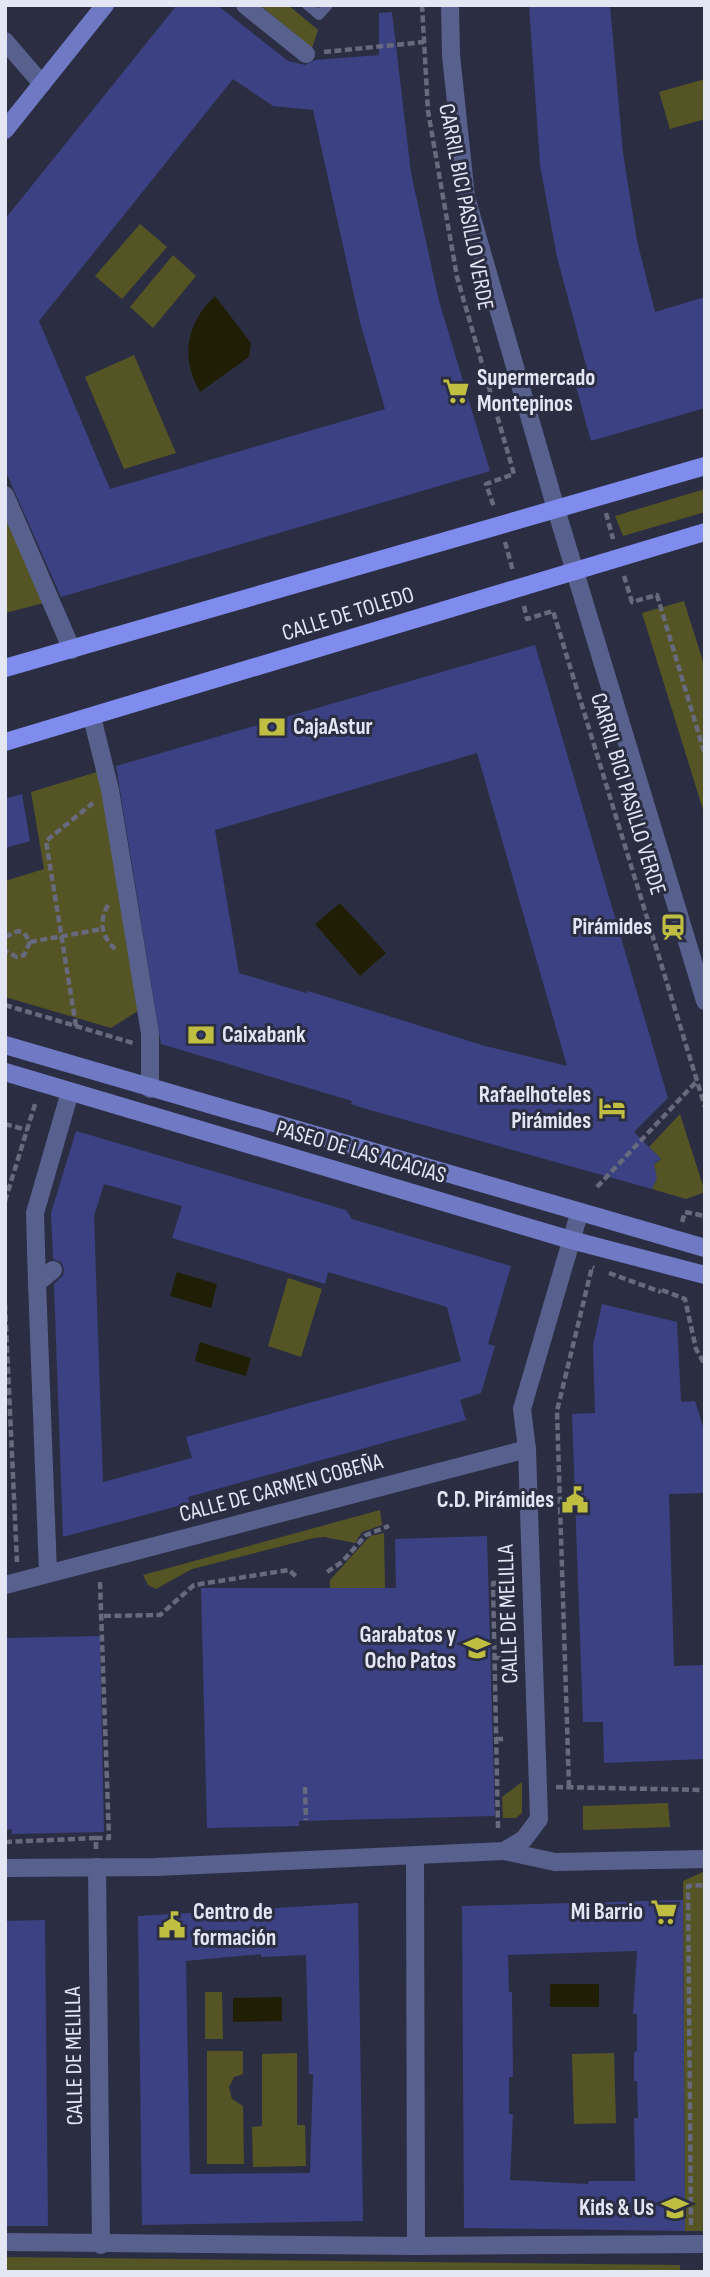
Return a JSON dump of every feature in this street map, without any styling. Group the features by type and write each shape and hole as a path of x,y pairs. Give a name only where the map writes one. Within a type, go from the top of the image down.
{"main road":[{"path":"5,130 106,5"},
{"name":"CALLE DE TOLEDO","path":"5,668 705,466"},
{"name":"CALLE DE TOLEDO","path":"5,741 705,532"},
{"name":"PASEO DE LAS ACACIAS","path":"5,1045 579,1214 705,1248"},
{"name":"PASEO DE LAS ACACIAS","path":"5,1072 571,1240 705,1275"}],"street":[{"path":"245,5 306,54"},
{"path":"450,5 450,55 466,197 556,509 705,1001"},
{"path":"5,41 42,84"},
{"path":"5,495 72,650"},
{"path":"92,717 110,790 150,1048 150,1089"},
{"path":"48,1573 35,1213 70,1092"},
{"name":"CALLE DE MELILLA","path":"504,1851 524,1839 539,1819 527,1449 522,1409 579,1214"},
{"path":"37,1283 53,1270"},
{"name":"CALLE DE CARMEN COBEÑA","path":"11,1583 527,1449"},
{"path":"5,1868 97,1867 504,1851 555,1862 705,1859"},
{"path":"415,1856 416,2246"},
{"name":"CALLE DE MELILLA","path":"97,1867 102,2245"},
{"path":"5,2242 416,2246 698,2239"}],"lane":[{"path":"307,5 319,15 328,5"}],"path":[{"name":"CARRIL BICI PASILLO VERDE","path":"422,5 428,111 457,277 514,474 486,484 495,513"},
{"path":"306,54 424,42"},
{"path":"606,513 615,543"},
{"path":"507,549 512,568"},
{"path":"622,572 632,602 657,595 705,755"},
{"name":"CARRIL BICI PASILLO VERDE","path":"524,606 527,619 553,611 705,1107"},
{"path":"76,1026 46,841 110,790"},
{"path":"30,942 102,929"},
{"path":"5,937 18,931 24,933 30,942"},
{"path":"5,951 17,957 24,955 30,942"},
{"path":"5,1005 150,1048"},
{"path":"597,1187 697,1081"},
{"path":"5,1201 41,1083"},
{"path":"5,1124 27,1130"},
{"path":"685,1212 705,1216"},
{"path":"569,1787 556,1412 592,1267 685,1299 696,1349 705,1365"},
{"path":"661,1292 663,1285"},
{"path":"5,1304 11,1583"},
{"path":"327,1572 366,1535 389,1526"},
{"path":"104,1616 160,1615 194,1585 289,1570 298,1578"},
{"path":"498,1828 493,1583 503,1582"},
{"path":"5,1842 109,1838 102,1586"},
{"path":"494,1658 504,1658"},
{"path":"496,1739 506,1739"},
{"path":"304,1787 306,1820"},
{"path":"538,1787 705,1790"},
{"path":"96,1838 97,1867"},
{"path":"698,2239 688,1886 705,1885"}],"shaded area":[{"path":"260,5 288,5 318,30 312,48"},
{"path":"705,79 705,119 670,129 659,92"},
{"path":"140,224 167,247 122,299 95,276"},
{"path":"173,255 196,276 153,328 130,307"},
{"path":"215,296 251,343 249,357 200,392 190,366 189,341 198,318"},
{"path":"134,355 176,453 124,469 85,377"},
{"path":"705,489 705,512 623,536 615,516"},
{"path":"5,513 44,603 5,613"},
{"path":"684,601 705,668 705,816 642,613"},
{"path":"100,771 141,1009 111,1028 5,997 5,881 44,869 31,792"},
{"path":"340,903 386,953 360,976 315,924"},
{"path":"680,1114 705,1192 686,1199 652,1189 645,1172 661,1159 649,1147"},
{"path":"177,1272 217,1284 211,1308 170,1296"},
{"path":"288,1278 322,1289 301,1357 268,1346"},
{"path":"200,1342 251,1358 246,1376 197,1362 195,1360"},
{"path":"380,1510 382,1525 362,1532 355,1543 324,1537 314,1538 192,1569 156,1589 148,1585 143,1575"},
{"path":"384,1533 385,1588 330,1590 330,1580 370,1536"},
{"path":"522,1782 522,1813 516,1818 503,1818 502,1797"},
{"path":"668,1803 670,1827 583,1830 583,1806"},
{"path":"705,1871 705,2231 685,2231 683,1881"},
{"path":"550,1984 599,1984 599,2007 550,2007"},
{"path":"205,1992 222,1992 223,2039 205,2039"},
{"path":"282,1997 282,2021 233,2022 233,1998"},
{"path":"207,2051 243,2051 243,2074 234,2077 229,2087 232,2099 243,2106 244,2164 207,2164"},
{"path":"297,2053 297,2125 305,2125 306,2166 253,2167 252,2127 262,2126 262,2054"},
{"path":"614,2053 616,2123 574,2124 572,2054"},
{"path":"5,2257 680,2265 680,2272 5,2272"}],"building":[{"path":"177,5 217,5 288,61 305,65 315,60 379,55 379,13 392,12 411,173 439,301 490,471 61,597 5,470 5,219","holes":["233,79 273,106 313,110 360,322 385,409 110,489 39,321"]},
{"path":"529,5 610,5 623,153 637,241 655,312 705,297 705,408 591,441 572,372 587,369 557,257 540,165"},
{"path":"535,645 668,1098 634,1132 661,1159 654,1164 657,1178 652,1189 363,1108 351,1104 352,1101 161,1044 116,766","holes":["477,753 567,1066 485,1046 308,991 306,993 239,973 215,830"]},
{"path":"22,794 30,841 5,848 5,799"},
{"path":"76,1131 346,1210 352,1219 511,1266 488,1344 495,1346 481,1393 460,1400 466,1420 188,1497 189,1503 63,1537 54,1284 63,1275 64,1269 61,1262 53,1259 51,1213","holes":["104,1184 182,1206 172,1238 325,1284 328,1272 447,1307 461,1361 186,1437 192,1458 103,1482 94,1216"]},
{"path":"602,1304 677,1322 681,1402 695,1401 705,1433 705,1493 669,1494 674,1666 705,1665 705,1759 604,1763 603,1722 583,1722 572,1414 595,1413 593,1345"},
{"path":"487,1536 495,1816 299,1821 299,1826 207,1828 201,1588 396,1588 395,1539"},
{"path":"100,1636 104,1832 11,1834 12,1829 5,1830 7,1638"},
{"path":"683,1900 685,2231 464,2228 462,1906","holes":["637,1951 633,2014 637,2014 637,2051 634,2052 638,2118 634,2118 635,2181 589,2181 588,2184 510,2180 513,2114 509,2114 509,2077 513,2077 512,1992 509,1992 508,1955"]},
{"path":"358,1903 363,2221 142,2225 138,1916","holes":["261,1954 261,1957 306,1955 309,2074 313,2074 310,2173 190,2174 186,1961"]},
{"path":"45,1920 48,2226 5,2226 5,1921"}],"place":[{"name":"Supermercado Montepinos","path":"456,391"},
{"name":"CajaAstur","path":"272,727"},
{"name":"Pirámides","path":"673,927"},
{"name":"Caixabank","path":"201,1035"},
{"name":"Rafaelhoteles Pirámides","path":"612,1108"},
{"name":"C.D. Pirámides","path":"575,1500"},
{"name":"Garabatos y Ocho Patos","path":"477,1648"},
{"name":"Mi Barrio","path":"664,1912"},
{"name":"Centro de formación","path":"172,1925"},
{"name":"Kids & Us","path":"675,2208"}]}
